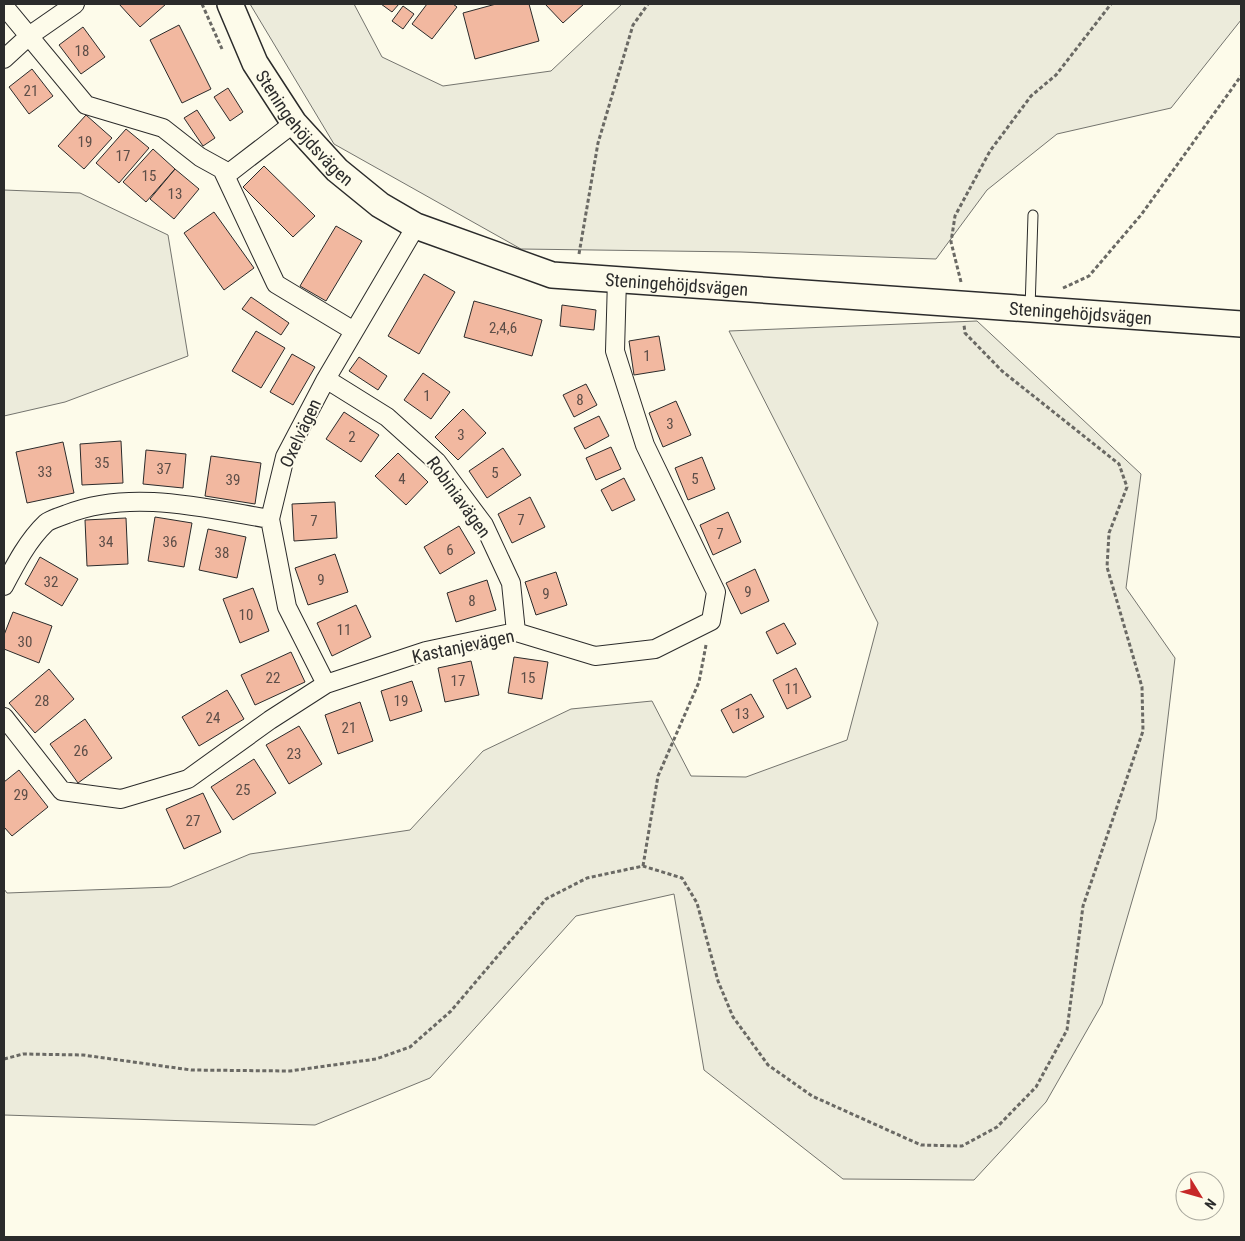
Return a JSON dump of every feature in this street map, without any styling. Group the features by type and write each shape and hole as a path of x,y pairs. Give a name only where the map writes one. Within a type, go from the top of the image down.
{"street":[{"path":"4,59 29,36 74,4"},
{"name":"Steningehöjdsvägen","path":"230,4 255,63 294,123 337,170 380,205 416,226 552,275 961,293 1030,298 1241,324"},
{"path":"4,6 86,105 163,128 200,157 229,173 294,123"},
{"path":"222,169 276,284 354,331"},
{"name":"Oxelvägen","path":"326,684 287,607 270,519 285,457 326,379 416,226"},
{"path":"617,279 615,351 646,445 716,592 711,622"},
{"name":"Robiniavägen","path":"326,379 387,417 443,470 484,525 511,584 516,632"},
{"path":"4,586 16,561 47,522 87,506 134,502 198,507 270,519"},
{"name":"Kastanjevägen","path":"4,717 62,791 122,798 188,779 270,720 326,684 426,651 516,632 595,656 655,649 711,622"}],"lane":[{"path":"1030,298 1033,215"}],"path":[{"path":"202,4 226,56"},
{"path":"588,258 578,258 598,143 633,26 648,4"},
{"path":"4,1058 23,1054 83,1055 192,1070 290,1071 376,1058 410,1047 451,1011 546,899 587,878 643,866 682,878 697,902 718,981 734,1017 768,1065 812,1096 921,1145 962,1146 997,1127 1036,1087 1068,1030 1083,906 1142,731 1142,687 1107,567 1109,533 1127,487 1119,464 1002,371 965,333 961,293 951,242 955,216 990,151 1031,96 1056,75 1111,4"},
{"path":"1030,298 1063,288 1089,276 1141,215 1241,76"},
{"path":"951,281 961,293"},
{"path":"961,293 971,282"},
{"path":"643,866 658,776 698,682 711,622"}],"shaded area":[{"path":"250,4 354,4 382,57 443,86 551,71 622,4 1241,4 1241,20 1171,108 1057,134 987,190 936,259 741,252 521,249 334,144"},
{"path":"4,190 80,193 168,235 188,356 65,402 4,416"},
{"path":"977,321 1141,474 1126,588 1175,658 1156,819 1102,1004 1046,1102 974,1180 843,1179 704,1070 674,894 576,916 430,1078 315,1125 4,1115 4,889 7,893 170,887 250,854 410,830 483,751 571,709 652,701 691,776 746,777 847,740 878,623 729,331"}],"building":[{"path":"119,4 166,4 140,27"},
{"path":"381,4 399,4 392,12"},
{"path":"427,4 453,4 457,7 432,39 412,24"},
{"path":"496,4 529,4 539,41 475,59 463,13"},
{"path":"545,4 584,4 563,23"},
{"path":"403,6 414,14 403,29 392,21"},
{"path":"179,25 211,89 182,103 150,40"},
{"path":"83,27 105,57 81,74 59,45"},
{"path":"32,69 53,96 29,114 9,87"},
{"path":"228,88 243,112 230,121 214,97"},
{"path":"197,110 215,138 203,146 184,118"},
{"path":"86,115 112,138 84,169 58,146"},
{"path":"126,129 149,148 119,183 96,163"},
{"path":"153,149 175,169 146,202 123,182"},
{"path":"264,166 315,216 293,237 243,187"},
{"path":"175,169 199,189 174,219 150,199"},
{"path":"214,212 254,268 224,290 184,233"},
{"path":"336,226 362,241 326,301 300,286"},
{"path":"424,274 455,292 419,354 388,336"},
{"path":"251,297 289,323 281,335 242,309"},
{"path":"474,301 542,320 532,356 464,337"},
{"path":"562,305 596,310 594,330 560,326"},
{"path":"256,331 285,348 261,388 232,371"},
{"path":"659,336 665,370 634,375 629,341"},
{"path":"292,354 315,367 293,405 270,392"},
{"path":"359,357 387,376 378,390 349,371"},
{"path":"423,373 450,392 431,419 404,400"},
{"path":"586,384 597,405 574,417 563,395"},
{"path":"676,401 691,435 663,447 649,413"},
{"path":"463,409 486,433 458,460 435,437"},
{"path":"344,412 379,435 361,462 326,439"},
{"path":"599,416 609,436 585,449 574,428"},
{"path":"121,441 123,483 82,485 80,444"},
{"path":"63,442 74,493 27,503 16,452"},
{"path":"611,447 621,469 596,480 586,458"},
{"path":"503,448 521,475 487,498 469,471"},
{"path":"146,450 186,454 183,488 143,484"},
{"path":"398,453 428,482 406,505 375,476"},
{"path":"211,456 261,463 255,504 205,496"},
{"path":"702,457 715,489 688,500 675,468"},
{"path":"624,478 635,500 612,511 601,490"},
{"path":"530,497 545,527 512,543 498,514"},
{"path":"335,502 337,538 294,541 292,504"},
{"path":"728,512 741,542 713,555 700,525"},
{"path":"155,517 192,523 184,567 148,561"},
{"path":"126,518 128,564 87,566 85,520"},
{"path":"459,526 475,553 440,574 424,547"},
{"path":"208,529 246,537 237,578 199,570"},
{"path":"335,554 348,592 308,605 295,568"},
{"path":"40,557 78,579 62,606 25,584"},
{"path":"755,569 769,601 741,614 726,583"},
{"path":"556,572 567,605 536,615 525,582"},
{"path":"487,580 496,610 456,622 447,593"},
{"path":"253,588 269,631 240,643 223,599"},
{"path":"356,605 371,637 332,656 317,623"},
{"path":"13,612 52,626 39,663 4,649 4,635"},
{"path":"784,623 796,644 777,654 766,632"},
{"path":"291,652 305,682 255,705 241,675"},
{"path":"514,657 548,662 542,699 508,693"},
{"path":"471,661 479,695 445,702 438,668"},
{"path":"796,668 811,697 787,709 773,680"},
{"path":"49,669 74,699 35,733 9,703"},
{"path":"412,681 422,711 390,721 381,691"},
{"path":"227,690 244,719 199,746 182,717"},
{"path":"751,694 764,717 733,733 721,710"},
{"path":"360,702 373,741 338,754 325,715"},
{"path":"85,719 112,758 78,783 50,744"},
{"path":"299,726 322,764 289,784 266,745"},
{"path":"254,759 276,793 233,820 211,787"},
{"path":"19,770 48,807 12,836 4,827 4,782"},
{"path":"203,793 221,832 184,849 166,809"}]}
